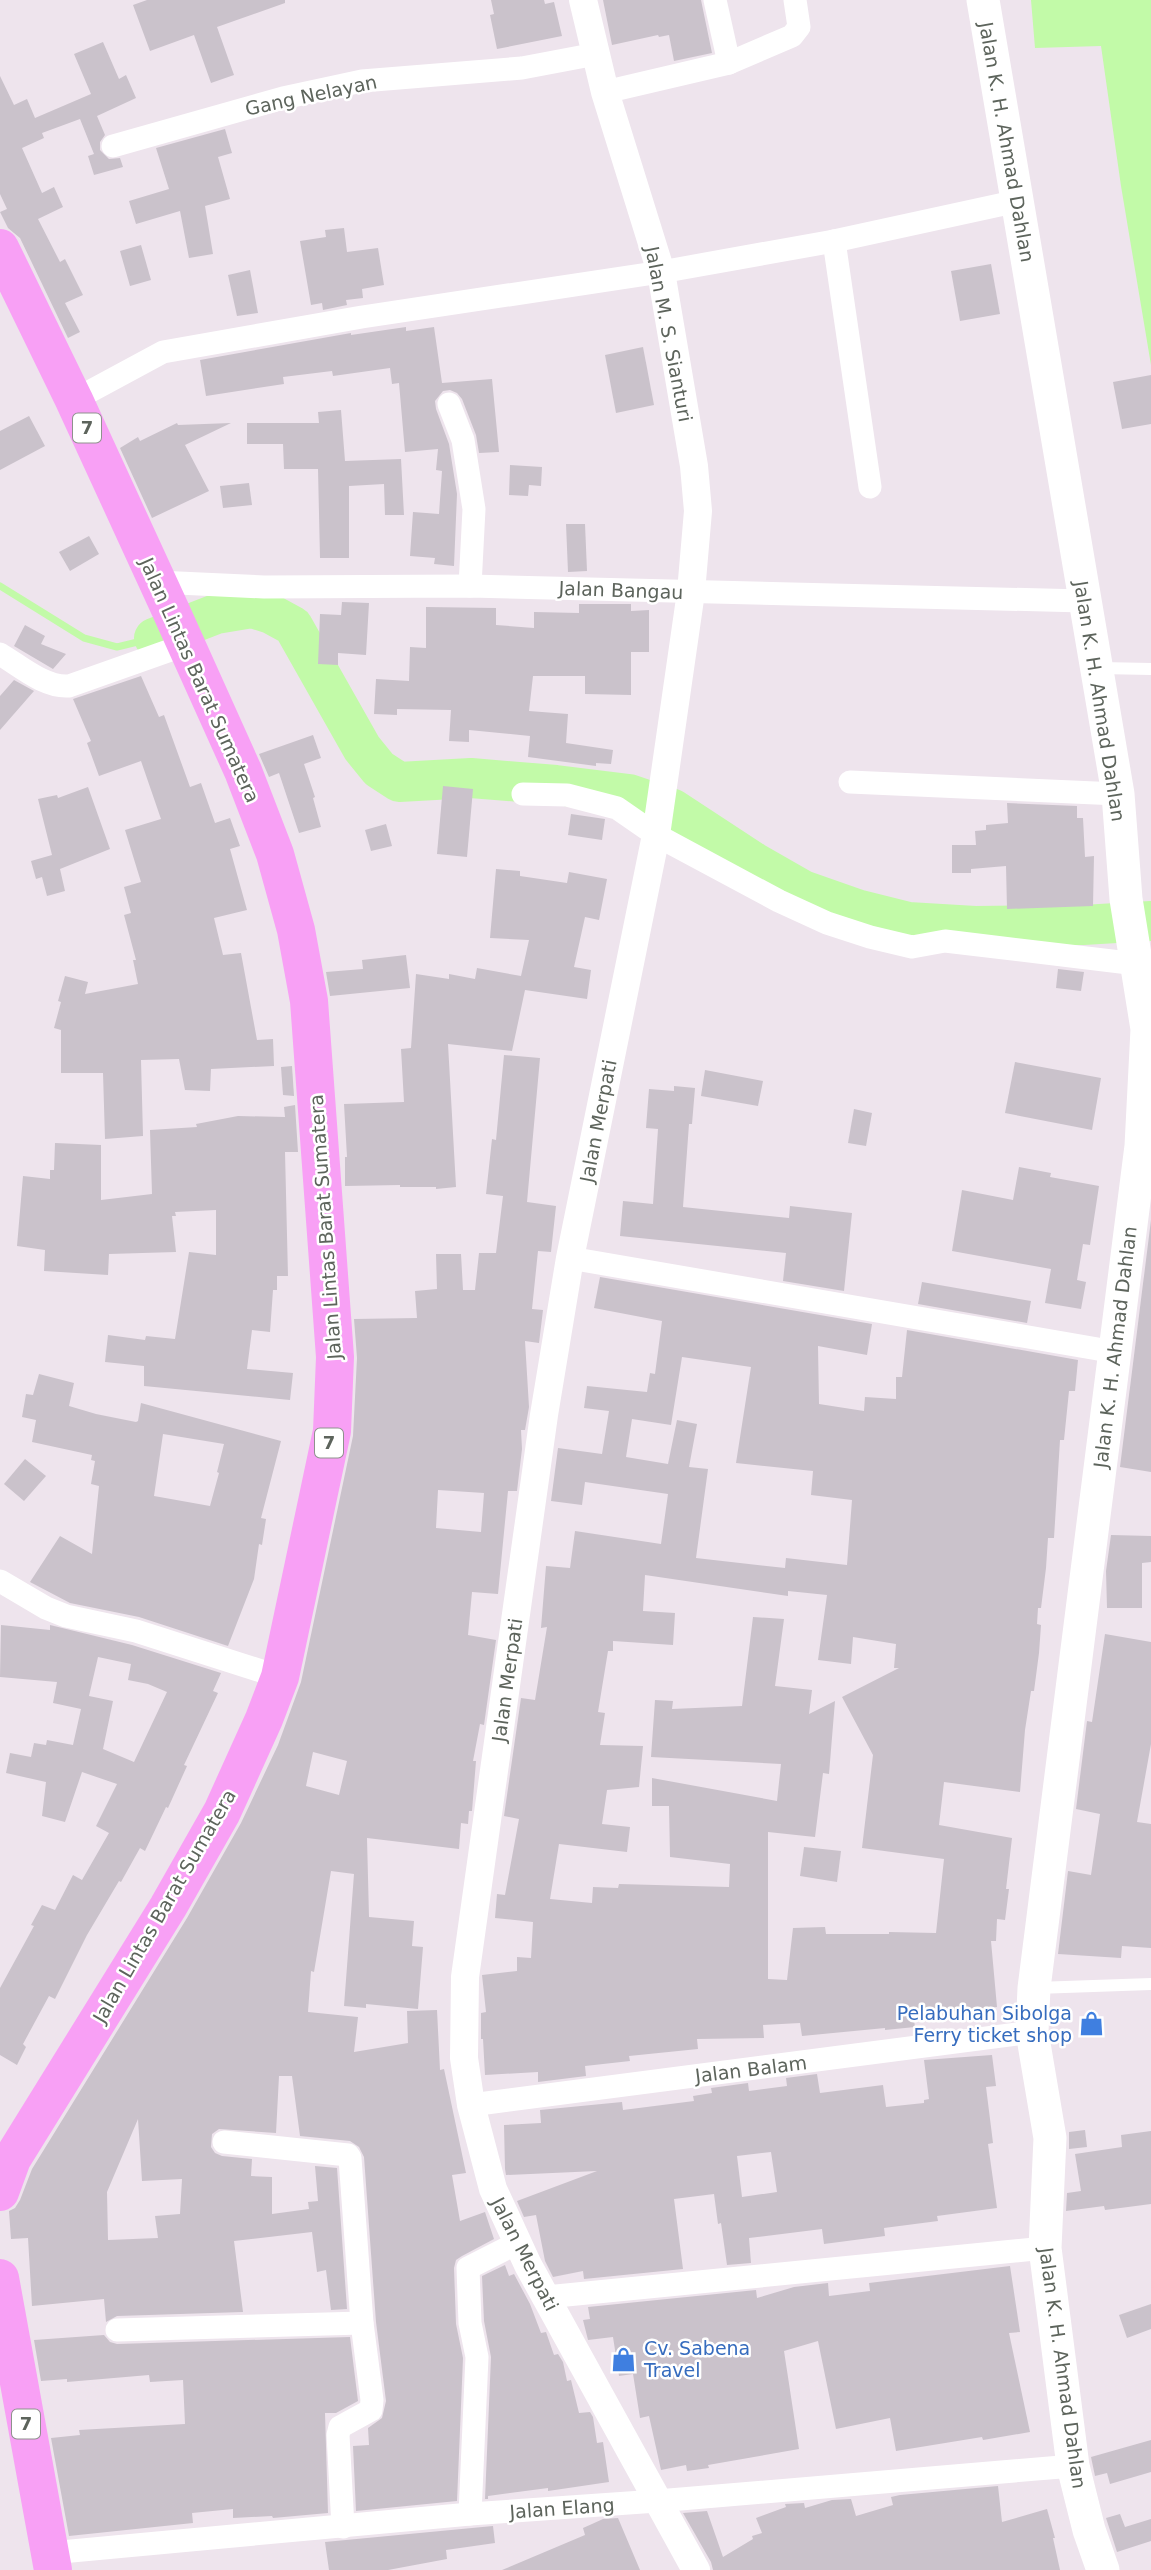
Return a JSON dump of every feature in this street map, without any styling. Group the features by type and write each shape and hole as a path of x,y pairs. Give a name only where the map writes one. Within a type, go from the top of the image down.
{"highway":[{"name":"Jalan Lintas Barat Sumatera","path":"0,248 74,400 243,771 275,854 296,930 309,1001 335,1357 332,1431 280,1677 222,1812 168,1907 12,2159 0,2192"},
{"name":"7","path":"0,2278 5,2334 17,2408 52,2562"}],"main road":[{"name":"Jalan K. H. Ahmad Dahlan","path":"982,0 1118,794 1126,899 1147,1029 1140,1146 1034,1988 1032,2032 1050,2138 1045,2248 1073,2466 1089,2530 1104,2570"}],"street":[{"name":"Jalan M. S. Sianturi","path":"583,0 605,92 661,272 694,466 698,511 691,592 665,781"},
{"path":"715,0 729,63"},
{"path":"605,92 729,63 797,32 799,27 795,0"},
{"name":"Gang Nelayan","path":"113,146 283,98 362,80 523,68 596,54"},
{"path":"74,400 163,352 362,317 661,272 834,241 1018,201"},
{"path":"834,241 870,487"},
{"path":"449,404 463,440 474,509 470,586"},
{"name":"Jalan Bangau","path":"174,620 264,587 470,586 1084,601"},
{"path":"0,654 60,687 69,686 174,620"},
{"name":"Jalan Merpati","path":"665,781 570,1258 544,1415 466,1977 464,2058 471,2105 493,2189 517,2243 696,2570"},
{"path":"850,782 1118,794"},
{"path":"523,794 567,795 617,808 779,901 827,923 870,937 912,947 945,942 1136,958"},
{"path":"570,1258 1115,1352"},
{"path":"0,1581 46,1608 66,1616 136,1631 280,1677"},
{"name":"Jalan Balam","path":"471,2105 1032,2032"},
{"path":"224,2143 348,2155 350,2158 362,2323 372,2400 371,2410 340,2427 338,2435 343,2527"},
{"path":"470,2514 477,2357 470,2323 468,2269 517,2243"},
{"path":"546,2297 1045,2248"},
{"path":"117,2330 362,2323"},
{"name":"Jalan Elang","path":"52,2562 470,2514 1073,2466"}],"lane":[{"path":"1096,668 1151,669"},
{"path":"1034,1988 1151,1984"}],"shaded area":[{"path":"1031,0 1151,0 1151,365 1101,46 1035,48"}],"building":[{"path":"147,0 285,0 285,3 217,27 234,75 211,83 194,35 150,51 133,5"},
{"path":"491,0 544,0 545,4 554,2 562,36 497,49 490,15 494,14"},
{"path":"603,0 701,0 712,53 674,61 669,35 612,45"},
{"path":"103,42 119,79 126,75 136,98 97,116 105,135 100,142 100,150 109,159 120,158 123,167 94,175 88,156 94,154 80,119 42,133 44,138 22,148 42,193 54,187 63,207 38,219 60,262 65,259 83,295 65,303 80,332 68,338 20,238 8,228 0,212 7,209 0,194 0,76 14,105 27,99 35,118 91,94 74,54"},
{"path":"225,129 232,153 218,157 230,199 205,206 213,254 189,258 180,211 136,224 129,201 169,189 156,148"},
{"path":"344,228 347,252 378,248 384,285 362,289 363,298 346,300 347,305 323,310 322,303 311,305 300,241 326,237 325,230"},
{"path":"141,245 151,280 130,286 120,251"},
{"path":"991,264 1000,314 960,321 951,271"},
{"path":"250,270 258,313 237,316 228,275"},
{"path":"406,327 406,331 434,327 442,383 492,379 499,452 479,453 476,435 457,393 443,391 435,401 449,444 457,494 454,566 434,564 435,558 410,556 413,512 439,514 442,471 436,470 438,449 405,452 399,383 392,384 390,368 333,376 332,371 283,377 284,384 206,396 200,360 351,333"},
{"path":"643,347 654,405 616,413 605,355"},
{"path":"1151,375 1151,424 1122,429 1113,382"},
{"path":"341,410 345,461 401,459 404,515 385,515 384,484 349,486 349,558 320,558 318,469 284,469 283,444 247,444 247,423 319,423 318,412"},
{"path":"29,416 45,446 0,470 0,431"},
{"path":"177,423 231,423 185,445 209,491 152,518 120,448 138,437 140,441"},
{"path":"510,465 542,467 541,486 529,485 528,496 509,495"},
{"path":"249,483 252,505 223,508 220,486"},
{"path":"566,524 585,524 587,571 568,572"},
{"path":"89,536 99,554 70,571 59,552"},
{"path":"342,602 369,603 366,655 338,653 338,665 318,664 320,614 341,615"},
{"path":"579,604 631,604 631,611 649,610 649,652 631,652 631,695 585,694 585,676 533,676 529,711 568,714 566,743 613,750 611,764 596,763 596,766 528,757 530,736 469,730 469,742 449,741 451,710 397,709 397,715 374,714 376,679 409,681 410,647 426,648 426,607 496,608 496,625 534,628 534,612 579,613"},
{"path":"25,625 45,636 41,644 66,654 53,669 14,646"},
{"path":"141,676 159,717 164,715 190,787 201,783 215,823 230,818 240,846 230,849 247,910 214,918 223,955 241,953 257,1040 273,1039 274,1066 211,1069 210,1091 185,1090 179,1059 141,1060 143,1136 105,1139 103,1073 61,1073 61,1030 54,1028 61,1002 58,1001 65,976 88,982 85,994 138,984 133,960 136,960 124,915 131,913 124,887 141,882 125,830 161,819 141,761 99,776 87,743 91,741 73,699"},
{"path":"14,680 34,691 0,730 0,696"},
{"path":"313,735 321,758 304,764 321,827 299,833 279,773 269,777 259,754"},
{"path":"443,786 473,789 467,857 437,854"},
{"path":"88,787 110,849 60,869 65,891 47,896 42,877 36,879 31,861 52,855 38,799 57,795 58,798"},
{"path":"1007,803 1077,806 1077,818 1083,818 1085,857 1094,856 1093,906 1007,909 1006,866 971,869 971,873 952,873 952,845 976,845 975,831 986,830 986,825 1008,823"},
{"path":"571,814 605,819 602,840 568,835"},
{"path":"386,824 392,846 371,851 365,830"},
{"path":"496,869 520,871 520,876 567,883 569,872 607,879 599,920 585,917 574,967 591,970 587,999 525,990 512,1051 448,1044 456,1187 436,1189 400,1185 345,1186 347,1157 344,1104 404,1102 401,1049 411,1048 416,974 449,979 449,974 475,979 477,968 521,976 529,940 490,938"},
{"path":"406,955 410,988 330,996 326,972 363,969 362,960"},
{"path":"1058,969 1084,972 1081,991 1056,988"},
{"path":"504,1055 540,1058 527,1202 556,1206 551,1252 538,1251 532,1309 543,1310 539,1343 525,1341 529,1407 525,1430 521,1430 522,1449 517,1491 508,1491 498,1594 472,1592 468,1635 496,1640 484,1725 480,1724 473,1761 476,1761 472,1811 469,1811 468,1824 461,1823 459,1849 367,1838 369,1917 414,1921 412,1946 423,1947 418,2009 366,2004 366,2008 344,2006 354,1874 331,1871 314,1972 311,1971 308,2012 358,2017 354,2052 408,2043 407,2011 437,2010 440,2070 444,2069 466,2173 452,2175 460,2221 485,2212 494,2239 456,2260 454,2268 456,2324 463,2358 457,2501 356,2511 353,2446 369,2445 368,2428 382,2418 386,2401 376,2322 364,2157 359,2147 350,2141 300,2136 292,2076 279,2076 276,2133 219,2129 212,2134 211,2147 215,2153 222,2156 252,2159 251,2176 272,2177 272,2214 309,2209 308,2202 318,2201 315,2166 337,2168 347,2309 331,2310 326,2270 317,2272 312,2232 234,2241 243,2312 117,2316 106,2322 104,2299 32,2306 28,2238 11,2239 9,2211 15,2208 20,2200 32,2169 187,1918 241,1823 278,1745 301,1682 353,1436 357,1358 354,1319 417,1318 415,1291 437,1289 436,1254 461,1254 463,1290 475,1290 479,1253 496,1253 503,1196 486,1194 492,1139 496,1140","holes":["438,1490 484,1493 481,1532 436,1528","313,1752 347,1761 339,1795 306,1786","138,2119 142,2181 182,2179 180,2214 155,2216 158,2238 108,2240 107,2192"]},
{"path":"1015,1062 1101,1078 1092,1130 1005,1113"},
{"path":"292,1066 294,1096 283,1095 281,1067"},
{"path":"705,1070 763,1081 758,1106 701,1096"},
{"path":"674,1086 695,1088 692,1124 689,1124 683,1207 789,1218 790,1206 852,1213 844,1291 783,1281 786,1253 620,1236 623,1201 653,1204 658,1129 646,1128 649,1089 674,1091"},
{"path":"295,1105 298,1152 285,1152 288,1276 277,1276 277,1290 273,1290 270,1332 252,1330 247,1369 293,1373 290,1400 144,1386 144,1366 105,1362 108,1335 145,1340 146,1336 175,1339 189,1252 216,1255 216,1210 175,1212 176,1216 172,1216 176,1252 109,1254 108,1275 44,1271 45,1250 17,1246 23,1176 50,1179 50,1170 54,1170 55,1143 101,1145 101,1200 152,1194 150,1130 197,1127 196,1124 238,1116 285,1117 284,1107"},
{"path":"854,1109 872,1113 866,1146 848,1143"},
{"path":"1019,1167 1051,1173 1050,1177 1099,1186 1090,1245 1083,1244 1077,1280 1086,1282 1081,1309 1045,1303 1051,1269 952,1251 962,1190 1013,1200"},
{"path":"1151,1220 1151,1472 1120,1467"},
{"path":"600,1277 872,1324 867,1355 818,1346 819,1404 864,1411 865,1397 896,1399 896,1377 902,1377 907,1330 1078,1360 1075,1391 1069,1391 1064,1440 1060,1440 1054,1538 1048,1538 1041,1608 1038,1608 1037,1624 1041,1625 1039,1653 1025,1730 1020,1792 944,1782 939,1825 1012,1838 1005,1920 997,1919 996,1941 991,1941 997,2007 925,2014 926,2020 914,2020 915,2027 885,2030 802,2036 800,2023 763,2025 764,2038 697,2039 698,2049 629,2056 630,2061 585,2066 586,2076 538,2082 538,2072 485,2075 481,2039 481,2013 486,2012 482,1975 517,1971 517,1957 531,1958 533,1922 495,1918 497,1894 505,1895 519,1819 504,1816 521,1698 535,1700 547,1627 541,1628 546,1566 570,1568 575,1531 661,1544 668,1494 585,1482 582,1505 551,1501 558,1448 602,1454 609,1411 584,1408 587,1386 647,1392 650,1373 655,1374 662,1321 594,1308","holes":["682,1357 751,1367 736,1463 813,1471 811,1495 852,1500 847,1565 786,1558 785,1568 696,1558 708,1469 689,1467 697,1424 677,1420 668,1464 626,1457 632,1419 671,1425","645,1575 788,1596 788,1591 827,1595 818,1660 851,1664 853,1637 896,1644 894,1668 899,1668 842,1697 873,1755 862,1848 944,1859 936,1933 826,1934 825,1927 793,1928 787,1980 768,1979 768,1832 815,1837 823,1773 829,1774 835,1701 809,1714 812,1690 775,1686 784,1619 753,1617 742,1706 672,1709 673,1701 655,1700 651,1757 781,1764 777,1801 652,1778 652,1806 669,1806 670,1857 730,1864 729,1887 619,1884 618,1888 593,1887 592,1903 550,1899 559,1844 627,1852 630,1827 602,1824 607,1790 639,1787 643,1746 600,1745 605,1713 598,1712 608,1651 613,1651 613,1641 673,1645 675,1613 643,1611"]},
{"path":"922,1282 1031,1301 1027,1323 918,1304"},
{"path":"39,1374 74,1383 69,1406 96,1414 136,1422 141,1403 281,1441 261,1518 266,1519 254,1579 228,1646 139,1617 70,1603 30,1582 60,1536 92,1554 99,1486 91,1484 95,1461 91,1460 92,1455 32,1442 36,1420 22,1417 26,1394 33,1395","holes":["163,1434 224,1444 210,1506 154,1496"]},
{"path":"25,1459 46,1476 24,1501 4,1484"},
{"path":"1111,1535 1151,1536 1151,1562 1142,1563 1142,1608 1107,1608 1106,1571"},
{"path":"1,1625 50,1630 50,1625 132,1645 221,1673 213,1691 218,1693 184,1765 187,1766 168,1808 166,1807 145,1851 140,1848 87,1935 55,1999 49,1996 23,2044 26,2047 17,2065 0,2055 0,1988 34,1926 31,1925 42,1905 55,1910 73,1875 82,1880 109,1833 96,1826 117,1784 82,1772 65,1822 42,1816 46,1782 6,1773 10,1753 31,1757 34,1743 46,1745 47,1740 73,1745 81,1709 53,1703 57,1682 0,1677","holes":["98,1657 131,1664 128,1680 167,1692 134,1762 103,1749 113,1701 89,1696"]},
{"path":"1105,1634 1151,1642 1151,1744 1137,1822 1151,1824 1151,1948 1122,1946 1121,1958 1058,1954 1068,1871 1091,1875 1100,1814 1076,1809 1087,1721 1092,1722"},
{"path":"804,1847 841,1851 837,1882 800,1876"},
{"path":"992,2055 996,2086 986,2087 993,2143 988,2144 997,2208 937,2216 938,2221 884,2228 885,2236 824,2244 822,2229 749,2238 751,2263 727,2265 714,2194 674,2199 683,2269 584,2279 583,2271 553,2277 545,2261 536,2215 524,2217 517,2201 597,2171 506,2175 504,2125 541,2123 540,2110 622,2102 623,2110 694,2101 693,2096 712,2093 711,2088 748,2083 749,2091 787,2086 786,2078 817,2074 820,2093 883,2085 886,2107 924,2103 924,2100 929,2099 924,2060","holes":["771,2152 777,2192 742,2197 737,2156"]},
{"path":"1085,2130 1087,2147 1069,2149 1069,2132"},
{"path":"1151,2131 1151,2204 1105,2210 1104,2206 1066,2211 1067,2193 1081,2191 1075,2154 1122,2147 1121,2135"},
{"path":"505,2265 509,2276 514,2274 530,2304 541,2333 546,2332 554,2355 558,2354 563,2362 567,2381 571,2380 579,2413 590,2412 593,2417 597,2443 603,2442 609,2482 488,2496 488,2499 485,2499 491,2357 484,2321 482,2276"},
{"path":"1010,2266 1020,2332 1009,2333 1030,2432 983,2440 982,2437 896,2451 890,2418 836,2429 818,2341 784,2351 799,2449 708,2465 709,2468 687,2471 686,2465 661,2470 649,2416 640,2418 633,2374 619,2376 613,2337 588,2340 583,2320 590,2319 588,2307 756,2290 757,2298 794,2287 828,2283 829,2296 870,2291 869,2283"},
{"path":"1151,2304 1151,2329 1127,2338 1119,2315"},
{"path":"104,2335 110,2342 117,2344 350,2337 358,2401 336,2413 325,2413 328,2513 273,2518 233,2518 233,2509 192,2513 193,2523 69,2536 51,2438 80,2435 79,2430 185,2424 183,2380 150,2382 149,2375 67,2382 67,2379 41,2381 34,2340"},
{"path":"1151,2440 1151,2472 1110,2484 1107,2473 1095,2476 1091,2457"},
{"path":"998,2486 1002,2522 1047,2509 1060,2570 713,2570 683,2513 707,2511 723,2557 753,2539 752,2536 762,2533 756,2518 786,2507 785,2504 804,2503 805,2508 832,2500 851,2499 856,2516 893,2505 891,2497 900,2495"},
{"path":"1120,2514 1125,2527 1151,2519 1151,2541 1117,2552 1106,2518"},
{"path":"618,2518 640,2570 502,2570 585,2535 583,2528 603,2519"},
{"path":"493,2526 495,2543 446,2550 447,2559 388,2570 329,2570 325,2542"}],"waterway":[{"path":"0,586 84,638 117,647 154,638"},
{"path":"154,638 216,614 252,608 271,614 293,626 362,748 379,769 399,782 471,778 629,794 673,809 754,862 803,890 860,910 908,922 975,926 1151,921"}],"place":[{"name":"Pelabuhan Sibolga Ferry ticket shop","path":"1092,2024"},
{"name":"Cv. Sabena Travel","path":"624,2359"}]}
